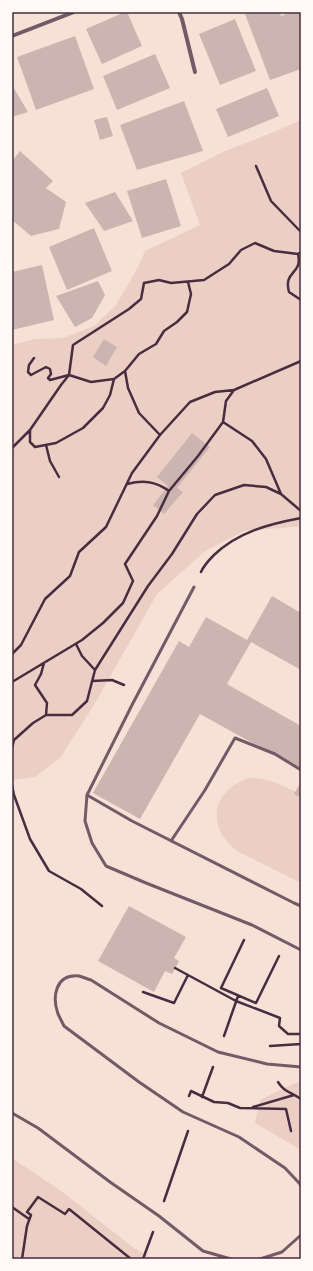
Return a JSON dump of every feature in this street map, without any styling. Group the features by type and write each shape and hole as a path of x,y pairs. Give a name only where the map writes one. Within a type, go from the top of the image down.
{"street":[{"path":"59,12 61,18"},
{"path":"12,36 74,12"},
{"path":"179,12 182,19 194,72"}],"lane":[{"path":"194,587 132,705 88,796 85,821 92,842 106,866 146,884 252,925 301,950"},
{"path":"171,841 205,790 234,738 274,754 301,770"},
{"path":"88,796 132,821 301,906"},
{"path":"301,1067 267,1064 218,1052 159,1023 91,980 78,976 66,978 58,984 55,994 58,1014 64,1026 139,1082 183,1112 239,1137 285,1168 301,1187"},
{"path":"12,1113 38,1128 110,1182 159,1216 203,1251 231,1259"},
{"path":"260,1259 282,1252 301,1235"}],"path":[{"path":"256,166 271,201 301,232"},
{"path":"12,448 30,430 69,375 73,345 141,299 144,283 159,280 171,283 204,280 229,264 241,250 256,243 274,250 300,253 300,267 288,279 287,285 289,292 301,300"},
{"path":"34,358 29,365 28,372 31,375 46,367 50,369 51,374 48,378 50,380 69,375 91,382 114,379 125,371 139,354 156,344 164,331 177,322 187,312 191,294 188,282"},
{"path":"12,654 20,645 36,613 45,599 70,576 79,552 106,527 132,473 160,435 190,402 215,392 234,390 301,361"},
{"path":"125,371 128,388 139,413 160,435"},
{"path":"30,430 30,442 35,447 56,442 83,428 103,408 110,395 114,379"},
{"path":"12,682 76,644 103,623 123,603 133,581 125,564 157,516 170,491 223,422 226,401 234,390"},
{"path":"223,422 252,441 266,459 281,494"},
{"path":"46,445 50,461 59,477"},
{"path":"126,484 139,481 160,484 170,491"},
{"path":"12,748 14,740 46,715 72,715 87,701 95,670 148,586 172,554 197,514 215,495 244,485 266,487 281,494 301,511"},
{"path":"194,587 203,566 224,546 248,532 273,523 301,518"},
{"path":"76,644 82,656 95,670"},
{"path":"44,663 41,674 35,686 47,703 46,715"},
{"path":"92,681 112,680 131,688 132,705"},
{"path":"12,785 14,795 30,839 49,871 81,889 102,906"},
{"path":"247,935 221,988 256,1003 281,952"},
{"path":"176,968 236,1002 280,1018 279,1026 288,1034 301,1034"},
{"path":"141,991 174,1003 188,975"},
{"path":"225,1034 238,996"},
{"path":"270,1046 301,1044"},
{"path":"202,1097 215,1060"},
{"path":"282,1089 295,1094 301,1099"},
{"path":"191,1091 214,1102 228,1103 240,1108 286,1109 290,1131"},
{"path":"240,1108 254,1107 295,1094"},
{"path":"212,1106 214,1102"},
{"path":"164,1200 190,1127"},
{"path":"22,1259 27,1226 31,1216 27,1212 38,1197 65,1214 69,1209 131,1259"},
{"path":"12,1207 29,1219"},
{"path":"143,1259 155,1225"}],"shaded area":[{"path":"301,120 301,527 244,531 204,552 157,594 94,705 60,758 35,777 12,780 12,345 35,339 63,338 94,326 116,305 138,267 145,251 200,225 181,173 223,152"},
{"path":"248,778 269,781 301,794 301,883 239,852 228,843 221,833 217,823 217,812 220,802 226,792 235,784"},
{"path":"295,1083 301,1083 301,1150 255,1123 260,1100"},
{"path":"12,1158 61,1191 134,1248 154,1259 12,1259"}],"building":[{"path":"127,12 142,46 102,64 86,29"},
{"path":"250,12 280,12 281,16 292,12 301,12 301,69 270,80 245,14"},
{"path":"235,19 256,71 220,85 199,34"},
{"path":"75,36 94,89 36,110 17,57"},
{"path":"155,54 170,88 117,110 103,76"},
{"path":"12,85 28,112 12,117"},
{"path":"267,88 279,116 228,137 216,109"},
{"path":"184,101 203,151 137,170 120,125"},
{"path":"107,117 113,136 100,140 94,120"},
{"path":"20,151 53,181 46,188 66,202 59,229 31,236 12,220 12,161"},
{"path":"166,179 181,226 142,238 127,191"},
{"path":"115,192 133,221 104,231 85,203"},
{"path":"94,228 112,271 67,290 49,247"},
{"path":"42,265 54,320 12,330 12,272"},
{"path":"98,281 105,295 92,318 75,327 56,296"},
{"path":"104,339 117,347 106,366 93,357"},
{"path":"192,433 210,447 177,488 183,492 164,514 153,505 168,486 157,477"},
{"path":"272,596 301,613 301,670 251,642 227,684 301,726 301,770 200,714 140,819 93,793 179,641 189,647 206,617 247,640"},
{"path":"301,782 301,798 294,794"},
{"path":"129,906 186,937 174,958 179,961 172,974 165,971 154,992 98,961"}]}
